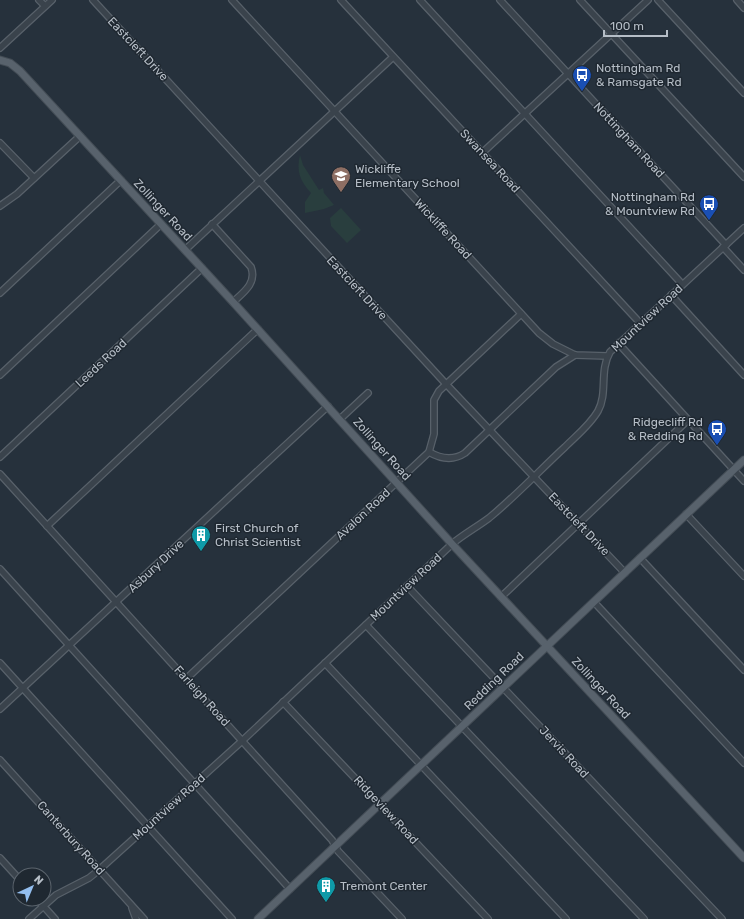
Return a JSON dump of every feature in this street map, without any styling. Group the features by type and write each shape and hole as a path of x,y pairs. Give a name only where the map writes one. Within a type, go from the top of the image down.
{"main road":[{"name":"Zollinger Road","path":"0,60 17,68 398,482 452,544 744,858"},
{"name":"Redding Road","path":"258,919 744,460"}],"street":[{"path":"39,0 45,6"},
{"path":"0,48 52,0"},
{"name":"Eastcleft Drive","path":"93,0 446,384 624,573"},
{"name":"Wickliffe Road","path":"232,0 521,314 545,338 575,355 607,356"},
{"path":"420,0 682,284"},
{"name":"Nottingham Road","path":"500,0 724,246 744,270"},
{"path":"580,0 744,178"},
{"path":"482,153 648,0"},
{"path":"658,0 744,93"},
{"path":"737,0 744,8"},
{"name":"Swansea Road","path":"343,1 393,57 640,323"},
{"path":"185,250 393,57"},
{"path":"0,206 17,194 80,136"},
{"path":"0,143 34,178"},
{"path":"0,293 121,180"},
{"path":"0,375 161,224"},
{"path":"212,224 251,267 254,274 253,280 233,302"},
{"name":"Mountview Road","path":"52,899 61,891 81,883 99,870 242,741 452,544 468,531 490,518 595,416 602,398 603,373 607,356 640,323 744,228"},
{"name":"Leeds Road","path":"0,457 202,268"},
{"path":"671,295 744,375"},
{"name":"Avalon Road","path":"186,679 398,482 428,452 434,434 434,400 438,392 521,314"},
{"path":"47,526 258,329"},
{"path":"618,344 744,481"},
{"path":"428,452 441,458 454,458 465,453 556,367 575,355"},
{"path":"340,419 368,393"},
{"name":"Asbury Drive","path":"0,709 117,603 328,406"},
{"path":"501,597 688,420"},
{"name":"Farleigh Road","path":"0,474 332,840 340,854 402,919"},
{"path":"686,514 744,576"},
{"path":"640,558 744,670"},
{"path":"0,568 290,889"},
{"name":"Jervis Road","path":"407,586 722,919"},
{"path":"594,602 744,763"},
{"path":"366,625 644,919"},
{"path":"0,663 232,919"},
{"path":"325,663 566,919"},
{"name":"Ridgeview Road","path":"283,702 488,919"},
{"name":"Canterbury Road","path":"0,760 131,905 136,919"},
{"path":"0,858 12,871"},
{"path":"131,905 144,919"},
{"name":"Mountview Road","path":"29,919 43,907"},
{"path":"45,907 55,919"}],"green space":[{"path":"300,155 303,165 319,190 323,188 324,193 334,205 305,213 305,202 311,193 300,176 298,166"},
{"path":"341,208 361,230 347,243 331,226 330,218"}],"place":[{"name":"Nottingham Rd & Ramsgate Rd","path":"582,92"},
{"name":"Wickliffe Elementary School","path":"341,193"},
{"name":"Nottingham Rd & Mountview Rd","path":"709,221"},
{"name":"Ridgecliff Rd & Redding Rd","path":"717,446"},
{"name":"First Church of Christ Scientist","path":"201,552"},
{"name":"Tremont Center","path":"326,903"}]}
